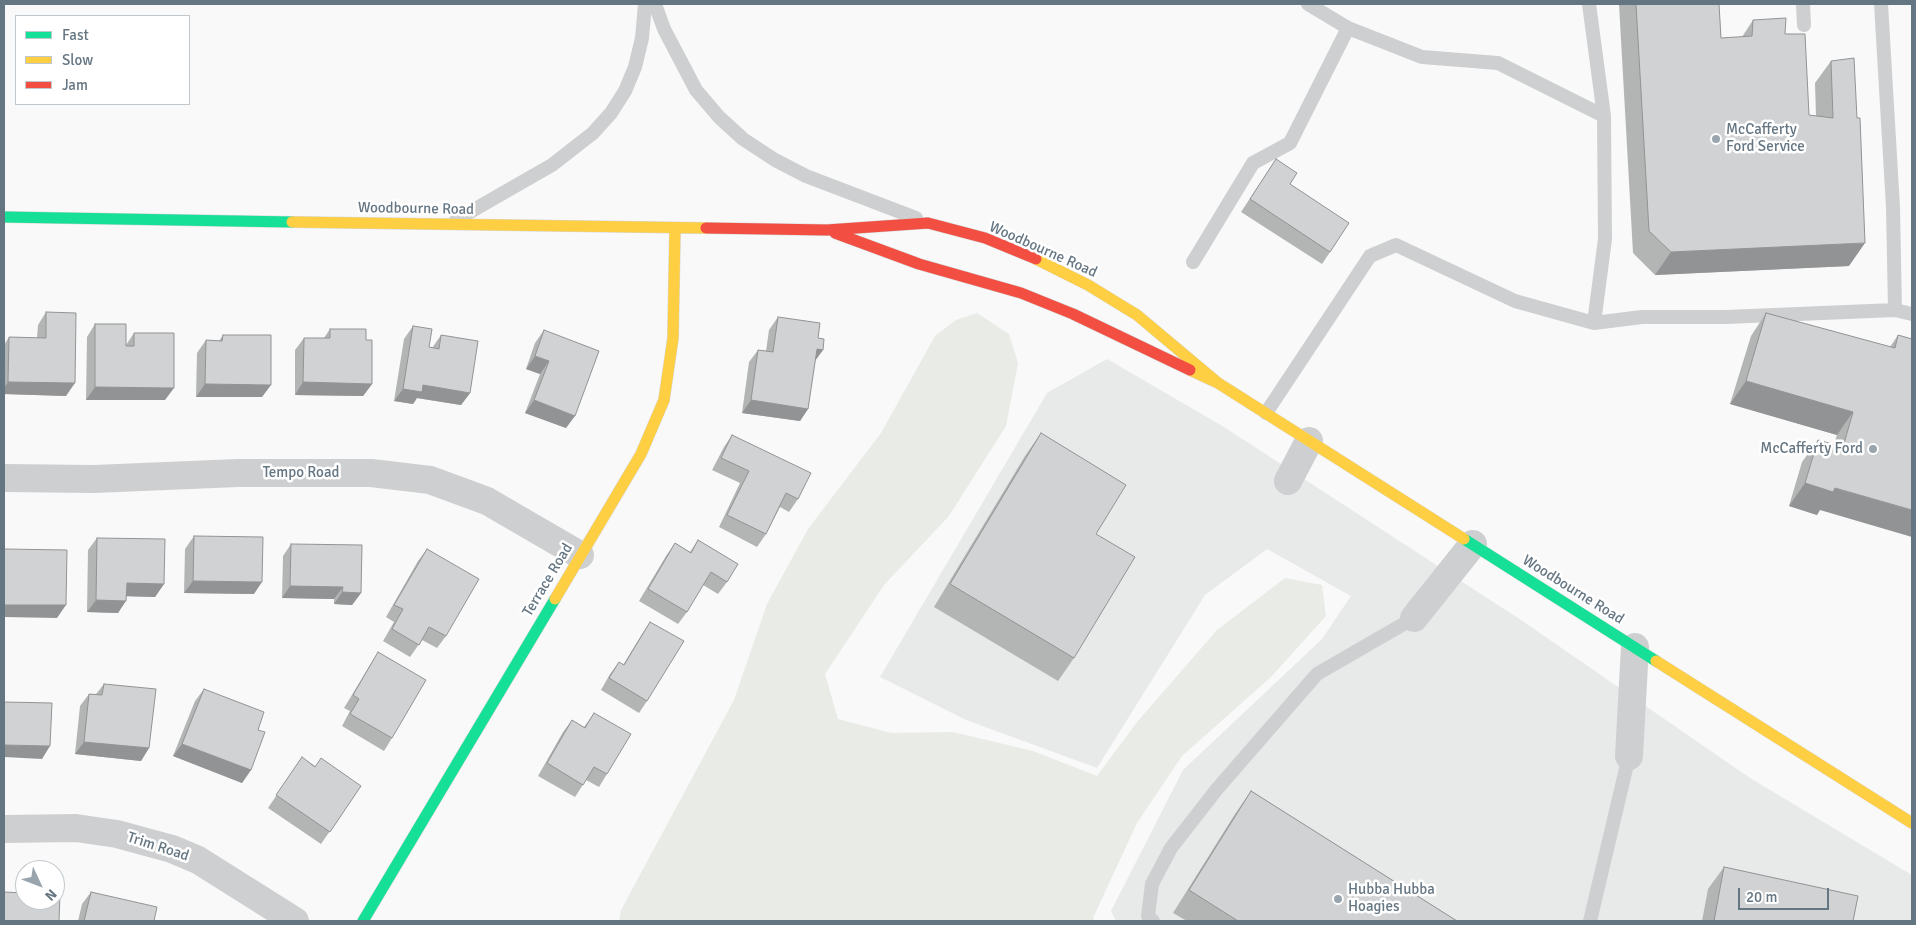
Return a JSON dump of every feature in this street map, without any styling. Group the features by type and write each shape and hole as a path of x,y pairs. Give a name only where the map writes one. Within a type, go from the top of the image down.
{"main road":[{"name":"Woodbourne Road","path":"4,217 827,230 928,223 985,238 1036,259 1088,285 1136,315 1218,383"},
{"name":"Terrace Road","path":"363,921 641,454 664,400 673,338 675,228"},
{"name":"Woodbourne Road","path":"827,230 919,264 1020,293 1072,314 1218,383 1912,823"}],"street":[{"path":"1288,481 1309,441"},
{"name":"Tempo Road","path":"4,478 94,479 238,473 371,473 430,480 487,501 580,555"},
{"path":"1414,618 1472,544"},
{"path":"1629,756 1636,647"},
{"name":"Trim Road","path":"4,828 76,828 117,834 172,849 198,860 295,921"}],"lane":[{"path":"449,224 552,164 593,133 605,120 625,92 635,67 642,38 646,4"},
{"path":"655,4 664,29 696,90 719,117 743,139 775,160 806,176 928,223"},
{"path":"1308,4 1348,28 1422,57 1498,62 1604,116"},
{"path":"1589,4 1604,116 1605,239 1594,323"},
{"path":"1803,4 1804,25"},
{"path":"1881,4 1893,207 1896,310"},
{"path":"1193,262 1253,163 1290,144 1348,28"},
{"path":"1266,413 1370,256 1396,245 1515,301 1594,323 1642,317 1726,317 1896,310 1912,314"},
{"path":"1153,921 1148,916 1152,884 1172,848 1217,789 1317,674 1414,618"},
{"path":"1590,921 1629,756"}],"shaded area":[{"path":"977,313 1009,334 1018,363 1006,426 949,516 884,585 825,674 838,719 891,733 953,732 1033,751 1097,776 1137,722 1217,630 1285,578 1322,585 1326,616 1271,677 1182,756 1137,823 1093,918 1095,921 619,921 621,910 734,700 767,604 808,529 881,433 935,336 956,320"},
{"path":"1107,359 1224,427 1521,620 1750,778 1912,875 1912,921 1116,921 1111,911 1183,770 1322,639 1351,596 1267,549 1205,595 1097,768 966,720 880,677 1047,393"}],"building":[{"name":"McCafferty Ford Service","path":"1636,4 1719,4 1721,38 1752,36 1753,20 1786,18 1785,34 1805,34 1809,115 1833,118 1831,61 1854,58 1857,118 1860,118 1865,243 1671,252 1649,231"},
{"path":"1276,159 1297,173 1290,184 1349,223 1330,252 1250,199"},
{"path":"46,312 76,313 75,383 8,382 9,337 46,338"},
{"name":"McCafferty Ford","path":"1766,313 1895,348 1898,335 1912,339 1912,510 1835,488 1833,492 1805,483 1818,440 1843,447 1853,412 1746,381"},
{"path":"778,317 820,323 818,338 824,339 823,350 817,349 808,409 751,400 758,350 773,352"},
{"path":"95,324 126,324 126,346 134,346 134,333 174,333 174,388 95,387"},
{"path":"413,326 432,329 429,347 439,349 441,335 478,341 470,393 423,385 422,392 403,389"},
{"path":"330,329 366,329 366,340 372,340 372,384 303,382 304,338 330,338"},
{"path":"544,330 599,351 575,416 534,400 549,361 535,356"},
{"path":"223,335 271,335 271,385 205,384 206,340 222,341"},
{"path":"1041,433 1126,485 1096,534 1135,557 1074,658 950,584"},
{"path":"732,435 811,473 798,499 786,493 766,534 727,515 749,471 721,458"},
{"path":"194,536 263,537 262,582 193,581"},
{"path":"97,538 165,539 164,584 127,583 126,601 96,600"},
{"path":"698,540 738,564 727,582 711,572 687,612 648,589 675,543 691,553"},
{"path":"291,544 362,545 361,593 342,592 343,587 290,586"},
{"path":"4,549 67,550 66,605 4,605"},
{"path":"427,549 479,579 446,636 429,627 419,645 392,629 403,609 394,605"},
{"path":"650,622 684,641 647,701 609,678 619,662 624,665"},
{"path":"378,652 426,680 392,738 350,714 359,699 353,695"},
{"path":"104,684 156,689 149,748 84,742 89,694 102,695"},
{"path":"204,689 264,712 258,730 265,732 251,770 182,744"},
{"path":"4,702 52,703 50,746 4,745"},
{"path":"594,713 631,734 607,774 594,767 583,785 547,763 572,720 585,728"},
{"path":"302,757 315,767 321,758 361,786 330,832 276,795"},
{"path":"1251,791 1457,921 1238,921 1189,890"},
{"path":"1724,867 1858,896 1853,921 1714,921"},
{"path":"4,892 15,893 15,910 59,910 59,921 4,921"},
{"path":"91,892 157,907 154,921 84,921"}],"traffic: fast":[{"path":"4,217 292,222"},
{"path":"1464,539 1656,661"},
{"path":"363,921 555,599"}],"traffic: slow":[{"path":"292,222 706,228"},
{"path":"555,599 641,454 664,400 673,338 675,228"},
{"path":"1036,259 1088,285 1137,315 1218,383"},
{"path":"1190,370 1218,383 1464,539"},
{"path":"1656,661 1912,823"}],"traffic: jam":[{"path":"706,228 827,230 928,223 985,238 1036,259"},
{"path":"835,233 919,264 1021,293 1073,314 1190,370"}],"place":[{"name":"McCafferty Ford Service","path":"1716,139"},
{"name":"McCafferty Ford","path":"1873,449"},
{"name":"Hubba Hubba Hoagies","path":"1338,899"}]}
